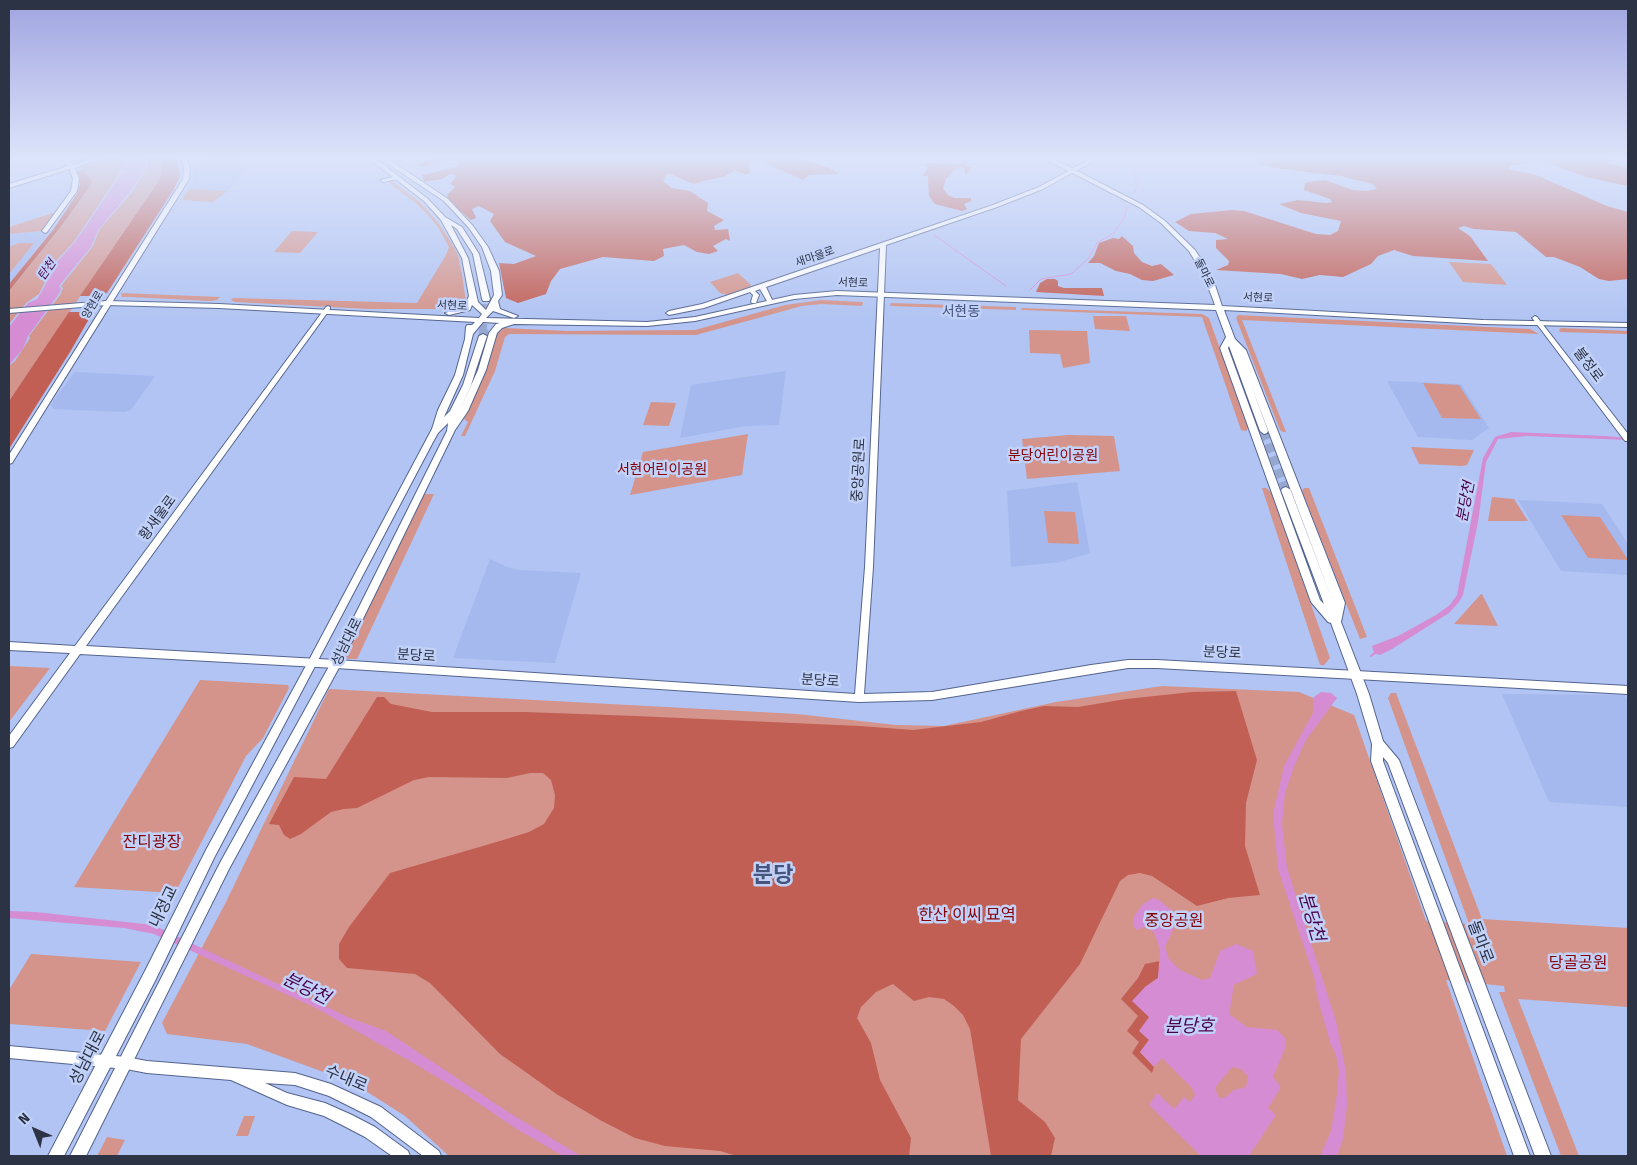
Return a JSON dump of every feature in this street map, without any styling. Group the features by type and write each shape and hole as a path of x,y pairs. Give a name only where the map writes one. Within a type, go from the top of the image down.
{"main road":[{"path":"45,231 59,212"},
{"name":"양현로","path":"9,461 165,212"},
{"path":"438,212 460,228 476,254 486,299"},
{"name":"새마을로","path":"883,244 976,212"},
{"name":"돌마로","path":"1148,212 1173,230 1192,250 1203,266 1264,431"},
{"path":"459,213 460,228"},
{"path":"459,213 474,230 490,257 495,271 496,310 515,319"},
{"path":"444,218 465,258 474,303 493,335"},
{"name":"중앙공원로","path":"859,698 869,568 883,244"},
{"path":"669,313 696,308 762,286"},
{"name":"서현로","path":"515,319 656,320 702,315 770,300 820,294 881,293 1218,305 1628,324"},
{"path":"473,294 476,301 497,299"},
{"path":"449,313 467,308 473,294"},
{"path":"470,336 497,299"},
{"name":"서현로","path":"82,302 108,301 449,313 515,319 669,323 706,317 770,300"},
{"path":"9,306 82,302"},
{"path":"9,311 82,302"},
{"name":"서현로","path":"327,310 458,318 484,317"},
{"name":"황새울로","path":"9,744 327,310"},
{"path":"435,431 442,410 459,375 470,336 470,324 458,318"},
{"path":"451,431 464,411 482,370 493,335 500,326 515,319"},
{"path":"470,336 479,333 493,335"},
{"name":"성남대로","path":"126,1063 226,865 336,664 451,431 454,412 467,385 482,336"},
{"path":"1229,339 1242,350 1340,603 1336,623 1316,602 1224,348 1229,339"},
{"name":"성남대로","path":"210,854 435,431 454,412"},
{"path":"1620,429 1628,439"},
{"name":"돌마로","path":"1286,490 1356,674 1378,744 1377,760 1522,1156"},
{"name":"분당로","path":"9,646 336,664 859,698 932,696 1128,664 1356,674 1628,690"},
{"name":"돌마로","path":"1378,744 1393,760 1543,1156"},
{"name":"내정교","path":"150,976 210,854"},
{"name":"성남대로","path":"56,1156 150,976"},
{"name":"수내로","path":"9,1052 126,1063 147,1067 295,1079 331,1090 376,1112 434,1156"},
{"path":"78,1156 126,1063"},
{"name":"수내로","path":"229,1074 287,1099 325,1110 347,1120 370,1132 403,1156"}],"street":[{"name":"새마을로","path":"762,286 883,244"},
{"path":"762,286 770,300"},
{"path":"751,290 756,295 754,302"},
{"name":"불정로","path":"1538,321 1620,429"}],"shaded area":[{"path":"53,230 9,284 9,234"},
{"path":"786,371 779,425 746,426 680,438 691,385"},
{"path":"75,372 155,376 131,410 125,412 53,409 51,405 53,401"},
{"path":"1387,381 1461,384 1489,428 1472,440 1418,437"},
{"path":"1077,482 1090,553 1060,562 1011,567 1007,491"},
{"path":"1518,500 1602,504 1628,544 1628,575 1561,571"},
{"path":"490,559 507,567 520,570 581,573 555,663 453,658"},
{"path":"1502,694 1625,695 1628,701 1628,807 1549,802"}],"green space":[{"path":"56,212 41,231 9,234 9,227"},
{"path":"65,212 71,212 9,291 9,284 53,230"},
{"path":"71,212 94,212 73,243 55,262 39,294 26,303 9,324 9,291"},
{"path":"114,212 137,212 9,401 9,366 15,361 30,338 29,336 60,295 63,288 61,286 93,246 99,230"},
{"path":"137,212 159,212 107,293 99,296 80,296"},
{"path":"425,212 429,212 440,225 458,255 466,303 464,307 457,309 369,309 235,302 231,300 233,298 417,303 449,247 438,227"},
{"path":"462,212 473,212 476,218 471,220"},
{"path":"491,212 710,212 724,220 714,226 715,230 728,229 730,241 726,239 713,246 718,251 709,254 697,252 684,245 663,249 664,256 654,261 603,257 560,269 551,281 546,294 518,303 506,298 499,263 514,264 536,256 505,242 490,221 494,214"},
{"path":"1248,212 1316,234 1330,235 1338,231 1341,221 1299,212 1628,212 1628,279 1609,281 1599,279 1580,267 1554,257 1546,257 1516,232 1474,229 1464,226 1458,228 1470,236 1488,261 1413,256 1394,250 1378,256 1371,264 1343,277 1320,275 1302,279 1281,274 1216,270 1228,265 1229,261 1216,248 1216,240 1228,239 1215,233 1189,231 1175,222 1191,214"},
{"path":"292,231 318,232 300,253 274,252"},
{"path":"1122,236 1133,246 1134,253 1142,262 1152,266 1161,264 1174,275 1153,281 1142,280 1100,263 1088,263 1094,256 1099,243 1113,238 1119,239"},
{"path":"19,243 34,243 9,274 9,247"},
{"path":"1449,262 1491,264 1507,285 1463,282"},
{"path":"738,273 751,285 750,287 727,295 720,293 710,282"},
{"path":"1047,279 1055,279 1058,281 1058,286 1064,288 1102,288 1104,296 1036,292 1040,283"},
{"path":"121,293 220,297 217,300 211,301 122,297"},
{"path":"821,300 863,302 862,306 821,304 802,306 696,335 509,334 505,337 495,371 465,436 461,436 468,422 464,419 487,369 496,335 504,328 567,331 695,330 785,305"},
{"path":"891,303 1016,307 1016,310 890,306"},
{"path":"1021,308 1202,314 1209,318 1248,428 1246,431 1241,430 1202,317 1022,310"},
{"path":"69,312 93,312 9,449 9,401"},
{"path":"1238,315 1530,329 1539,334 1242,320 1286,432 1283,432 1280,430 1236,318"},
{"path":"1093,316 1126,316 1130,331 1095,329"},
{"path":"1561,328 1628,331 1628,334 1560,332"},
{"path":"1029,330 1087,331 1090,363 1063,368 1060,354 1030,353"},
{"path":"1423,383 1459,385 1481,419 1442,418"},
{"path":"651,402 676,403 669,426 643,425"},
{"name":"서현어린이공원","path":"748,434 742,475 630,495 643,452"},
{"name":"분당어린이공원","path":"1068,435 1114,436 1120,471 1027,479 1022,439"},
{"path":"1411,447 1474,450 1467,465 1419,464"},
{"path":"1262,488 1266,488 1271,492 1330,658 1324,665 1320,665"},
{"path":"1304,488 1309,488 1367,637 1360,639 1302,491"},
{"path":"421,494 434,494 357,659 347,659 345,653"},
{"path":"1492,497 1514,499 1528,521 1488,521"},
{"path":"1044,511 1075,512 1079,544 1048,543"},
{"path":"1561,515 1600,517 1628,560 1588,558"},
{"path":"1481,594 1498,626 1454,624"},
{"path":"9,666 50,668 9,722"},
{"name":"잔디광장","path":"200,680 288,685 289,688 263,738 246,756 175,893 74,887"},
{"name":"중앙공원","path":"1162,686 1299,692 1354,715 1426,921 1469,924 1388,698 1391,693 1396,693 1482,919 1628,928 1628,1007 1518,999 1579,1156 1561,1156 1499,992 1505,992 1504,986 1446,980 1507,1156 449,1156 405,1116 369,1093 337,1077 247,1044 167,1034 162,1023 226,902 329,689 797,714 896,725 944,726 1056,702"},
{"name":"한산 이씨 묘역","path":"1236,691 1257,760 1246,803 1245,846 1260,895 1228,898 1197,906 1152,876 1140,873 1128,875 1120,881 1080,964 1021,1039 1018,1100 1045,1122 1055,1138 1051,1156 991,1156 970,1029 963,1015 944,999 929,997 914,1001 893,984 876,992 861,1007 857,1018 871,1043 880,1080 911,1138 909,1156 737,1156 720,1151 665,1146 635,1138 558,1095 500,1054 430,983 415,974 347,968 339,959 339,944 349,927 390,873 529,832 544,824 554,808 555,795 551,780 543,773 530,773 507,778 429,777 414,780 357,808 331,812 301,834 290,839 284,835 279,825 269,824 294,777 326,779 377,697 384,697 391,704 432,712 525,712 636,716 913,730 981,722 1044,706 1078,707 1126,699 1192,692"},
{"path":"31,954 141,962 105,1031 9,1024 9,990"},
{"path":"1160,961 1158,978 1145,987 1150,1017 1149,1040 1140,1052 1154,1067 1152,1073 1132,1053 1139,1042 1127,1031 1138,1016 1121,999 1138,978 1145,964"},
{"path":"244,1116 255,1116 248,1136 236,1136"},
{"path":"107,1137 125,1140 117,1156 97,1156"}],"water":[{"name":"탄천","path":"95,212 113,212 98,230 91,247 59,286 61,289 58,295 28,336 23,349 9,365 9,327 28,303 37,299 57,262 75,242"},
{"path":"1511,432 1605,436 1628,438 1628,440 1527,436 1498,439 1486,462 1478,522 1463,595 1459,602 1449,613 1392,649 1380,655 1374,653 1372,646 1398,636 1436,615 1450,605 1457,595 1483,458 1495,437"},
{"path":"1321,692 1331,693 1337,698 1306,740 1294,767 1285,793 1282,824 1287,868 1336,1021 1346,1072 1347,1106 1343,1139 1337,1156 1320,1156 1331,1131 1339,1071 1336,1055 1330,1042 1317,996 1315,980 1278,869 1273,814 1284,766 1313,713 1314,697"},
{"name":"분당호","path":"1153,898 1159,900 1176,914 1176,923 1166,945 1169,959 1180,970 1202,980 1210,978 1220,951 1236,944 1253,951 1257,974 1234,985 1229,1014 1247,1027 1277,1030 1285,1038 1286,1046 1273,1077 1280,1086 1280,1089 1268,1108 1276,1115 1249,1156 1201,1156 1149,1105 1157,1093 1174,1109 1184,1097 1190,1102 1195,1095 1192,1088 1162,1058 1154,1067 1140,1052 1149,1040 1139,1031 1149,1017 1132,1001 1145,987 1158,978 1160,950 1154,932 1144,927 1137,930 1134,927 1133,918 1142,905","holes":["1232,1067 1241,1069 1248,1076 1246,1087 1234,1090 1224,1098 1219,1098 1215,1088"]},
{"path":"9,911 36,912 153,925 350,1018 386,1031 508,1112 581,1156 563,1156 515,1128 465,1094 338,1018 154,934 124,928 9,918"}],"waterway":[{"path":"1030,290 1041,279 1071,274 1088,259 1097,243 1114,233 1126,212"},
{"path":"934,235 1006,286"},
{"name":"분당천","path":"1371,656 1376,652"},
{"name":"분당천","path":"320,1009 403,1056"}],"tunnel":[{"path":"483,331 486,299"},
{"path":"483,336 484,329"},
{"path":"1264,431 1286,490"}],"district":[{"name":"서현동","path":"961,312"},
{"name":"분당","path":"773,876"}],"park label":[{"name":"당골공원","path":"1578,964"}]}
